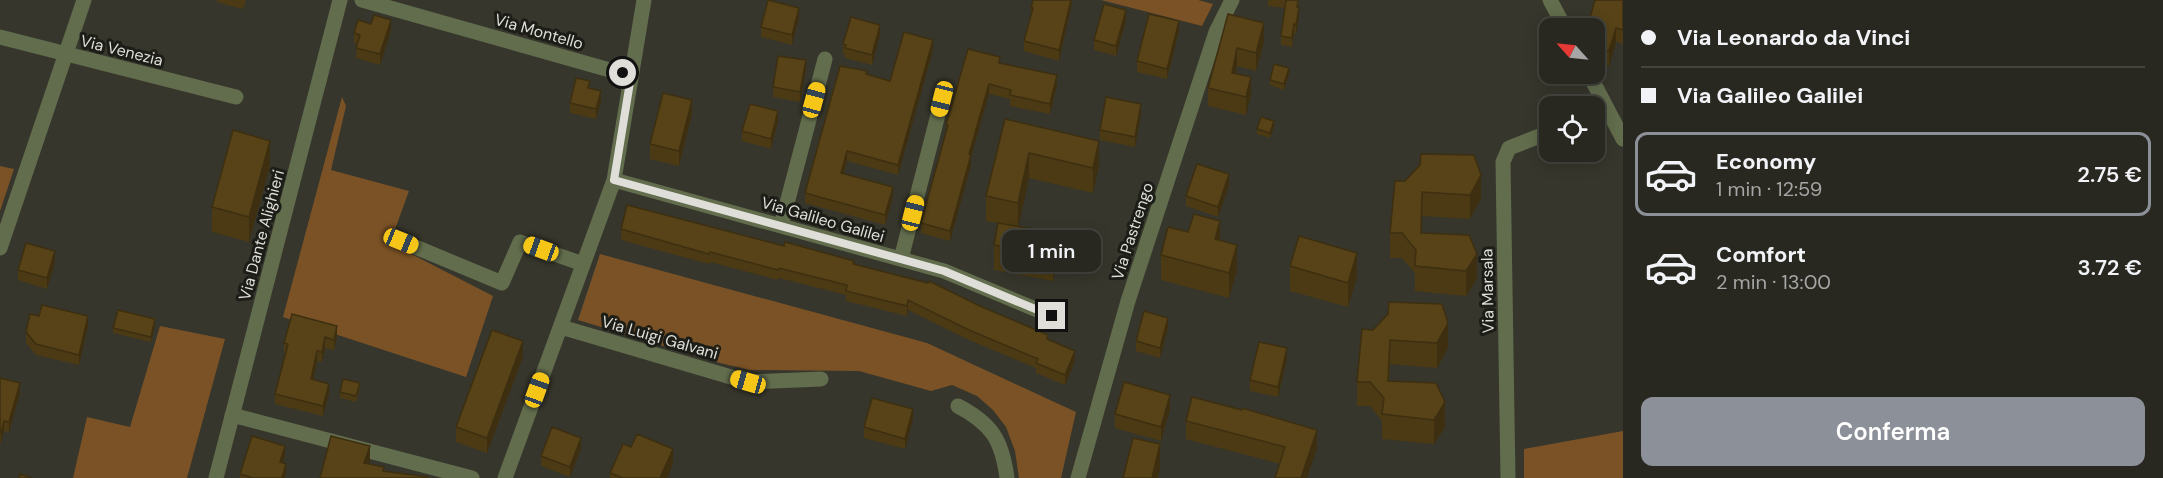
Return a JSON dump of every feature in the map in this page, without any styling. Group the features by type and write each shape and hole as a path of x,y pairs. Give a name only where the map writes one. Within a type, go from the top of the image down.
{"street":[{"path":"0,248 84,0"},
{"name":"Via Dante Alighieri","path":"216,478 340,0"},
{"name":"Via Montello","path":"362,0 631,76"},
{"path":"505,478 614,180 644,0"},
{"name":"Via Pastrengo","path":"1078,478 1128,301 1213,42 1232,0"},
{"path":"1550,0 1560,18"},
{"name":"Via Venezia","path":"0,37 236,97"},
{"path":"781,226 825,59"},
{"path":"901,260 942,99"},
{"path":"1605,116 1623,139"},
{"name":"Via Marsala","path":"1508,478 1503,162 1509,148 1539,136"},
{"name":"Via Galileo Galilei","path":"614,180 944,271 1052,316"},
{"path":"401,241 502,282 520,242 583,264"},
{"name":"Via Luigi Galvani","path":"561,327 748,382 821,379"},
{"path":"958,406 979,417 995,436 1004,458 1006,478"},
{"path":"232,415 472,478"}],"shaded area":[{"path":"1101,0 1198,0 1213,4 1202,26"},
{"path":"342,97 346,106 331,170 409,191 390,243 493,296 466,377 283,317"},
{"path":"0,166 14,169 0,211"},
{"path":"600,254 927,343 1076,412 1061,478 1019,478 1015,451 1006,427 993,410 977,396 952,385 931,391 859,371 750,370 578,320"},
{"path":"160,326 225,339 187,478 73,478 87,417 130,427"},
{"path":"1623,431 1623,478 1524,478 1524,449"}],"building":[{"path":"768,0 799,8 792,35 761,27"},
{"path":"1033,0 1071,0 1059,50 1024,41"},
{"path":"1286,0 1298,0 1297,7 1299,7 1292,38 1281,36"},
{"path":"1595,0 1623,0 1623,30 1616,28 1609,51 1605,51 1605,18 1590,18"},
{"path":"1104,4 1126,10 1116,46 1094,40"},
{"path":"1149,14 1179,21 1167,69 1137,61"},
{"path":"1228,14 1264,23 1256,53 1237,48 1232,73 1251,77 1246,97 1208,88"},
{"path":"374,15 391,20 380,54 356,48 360,35 354,33 358,20 371,24"},
{"path":"851,17 880,25 872,55 845,48 846,45 843,44"},
{"path":"904,32 933,40 898,165 847,151 841,173 893,187 885,215 805,193 840,66 867,71 866,74 890,81"},
{"path":"968,49 1000,57 999,63 1057,75 1050,104 1010,95 1011,90 989,84 950,231 921,223"},
{"path":"778,56 806,60 800,92 773,87"},
{"path":"1274,64 1289,68 1284,84 1270,80"},
{"path":"576,78 590,81 588,88 601,91 596,109 570,103"},
{"path":"663,93 692,100 679,151 650,144"},
{"path":"1106,97 1141,104 1135,137 1100,130"},
{"path":"750,104 778,111 771,139 742,131"},
{"path":"1261,117 1274,121 1270,133 1257,129"},
{"path":"1005,119 1099,141 1093,168 1029,153 1018,203 986,196"},
{"path":"233,130 270,141 249,217 212,207"},
{"path":"1421,154 1474,155 1481,175 1470,195 1422,192 1421,233 1469,235 1477,254 1466,271 1415,266 1416,250 1402,233 1390,233 1395,181 1405,181 1420,165"},
{"path":"1197,164 1229,174 1218,207 1186,196"},
{"path":"627,205 784,246 785,242 854,261 853,264 928,283 929,281 1048,335 1047,339 1075,351 1065,375 1036,363 1038,359 969,330 908,300 907,306 846,291 847,285 710,252 709,254 621,229"},
{"path":"1194,214 1220,221 1215,239 1237,245 1229,273 1161,255 1168,227 1188,232"},
{"path":"998,223 1057,233 1053,256 994,245"},
{"path":"1299,236 1357,253 1348,283 1290,266"},
{"path":"26,243 55,251 47,278 18,270"},
{"path":"1389,302 1442,304 1448,323 1437,343 1390,340 1388,381 1436,383 1445,402 1434,420 1382,414 1384,398 1370,382 1357,382 1362,329 1373,330 1388,314"},
{"path":"42,305 88,316 79,355 36,344 26,332 30,314 39,316"},
{"path":"118,310 155,319 151,337 113,328"},
{"path":"1144,311 1168,318 1160,348 1136,341"},
{"path":"292,314 337,326 334,340 325,337 322,352 317,351 311,379 329,384 323,406 275,394 288,344 284,343"},
{"path":"492,330 523,341 487,438 456,427"},
{"path":"1259,342 1287,348 1278,387 1250,380"},
{"path":"0,378 20,383 9,422 4,421 1,433 0,433"},
{"path":"343,379 360,383 356,396 340,392"},
{"path":"1124,382 1170,395 1161,427 1115,414"},
{"path":"1192,397 1242,410 1242,408 1317,430 1301,478 1275,478 1285,447 1186,421"},
{"path":"872,398 913,409 905,439 864,427"},
{"path":"552,427 581,438 570,467 541,456"},
{"path":"637,434 673,449 660,478 623,478 610,473 623,444 631,447"},
{"path":"252,436 285,446 280,462 286,464 282,478 253,478 240,474"},
{"path":"331,436 370,446 364,463 384,467 383,471 428,478 320,478"},
{"path":"1133,438 1160,444 1152,478 1123,478"},
{"path":"20,474 32,478 19,478"}],"route":[{"path":"623,73 631,76 614,180 944,271 1052,316"}]}
